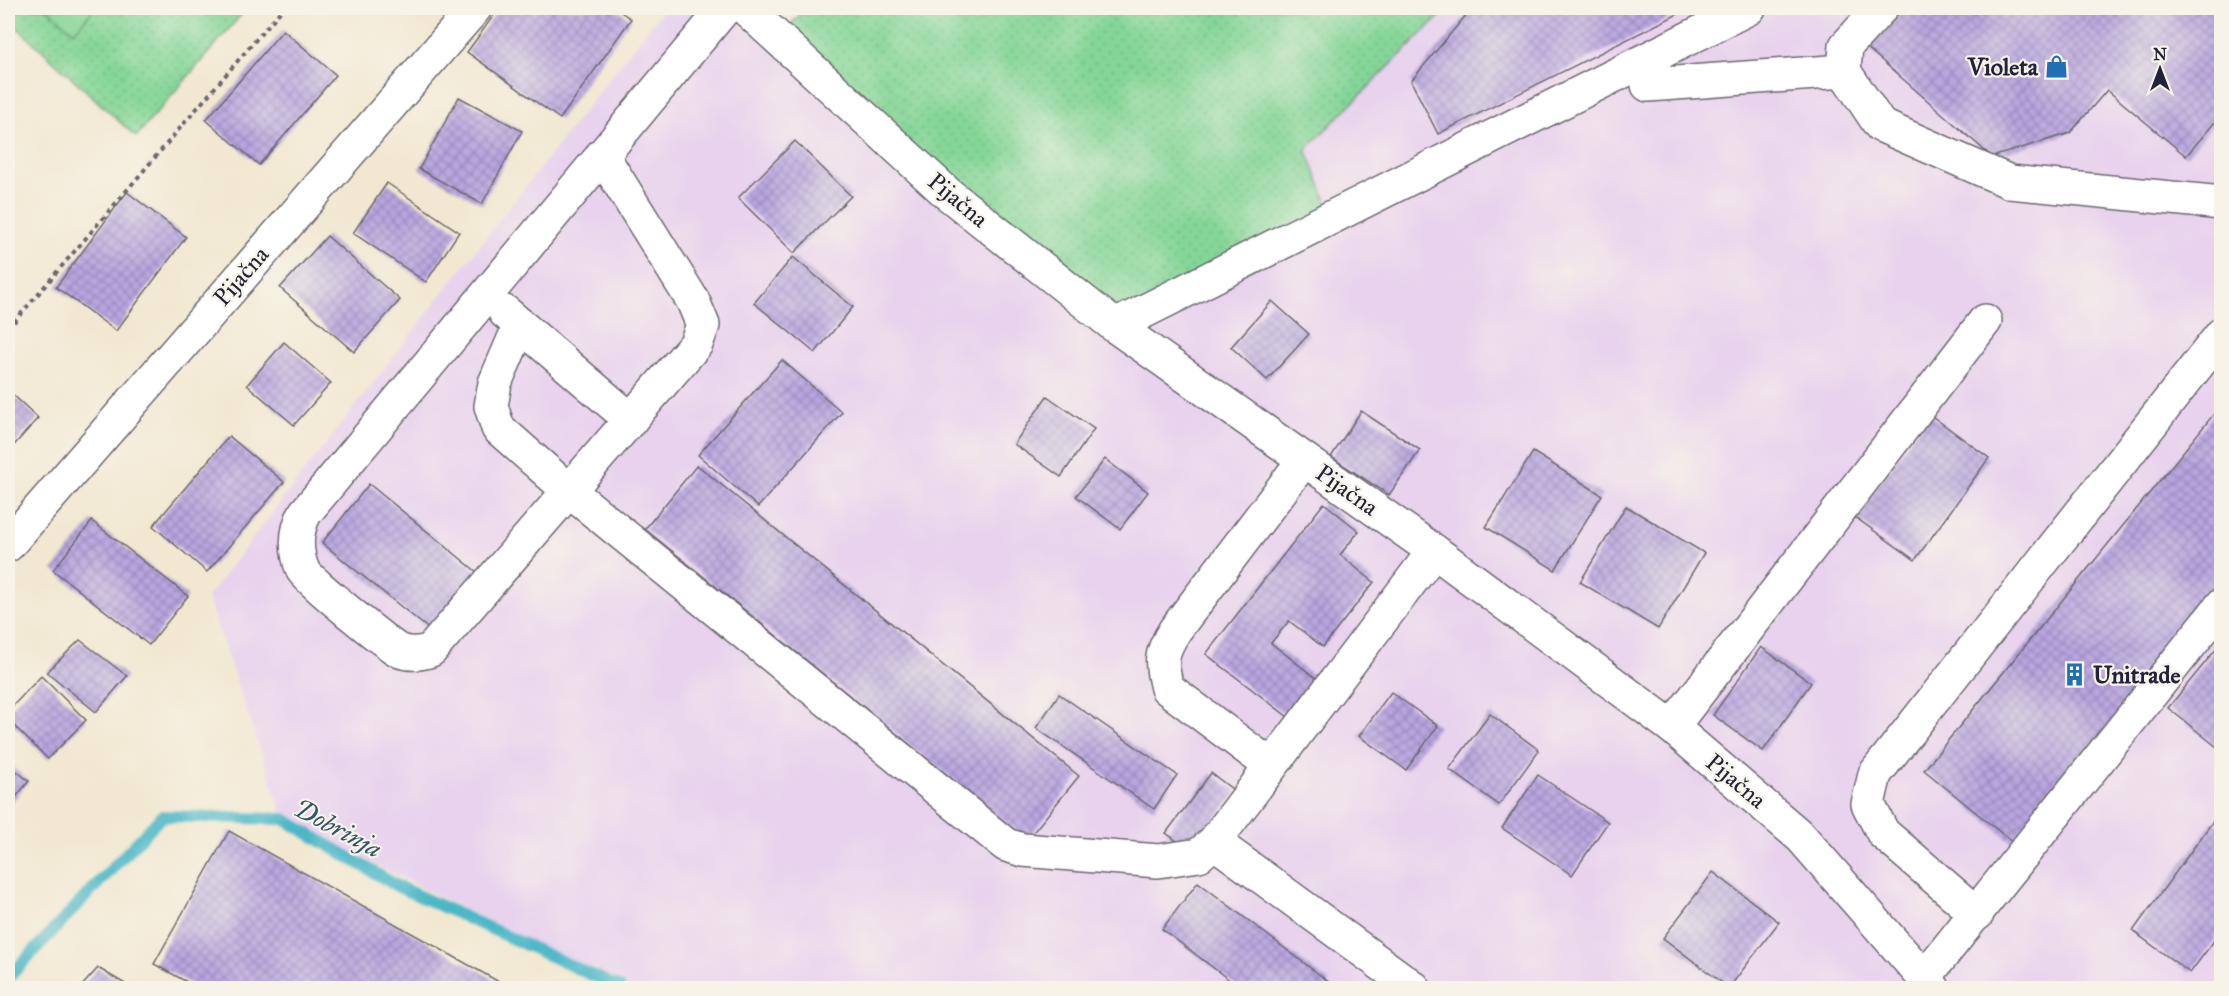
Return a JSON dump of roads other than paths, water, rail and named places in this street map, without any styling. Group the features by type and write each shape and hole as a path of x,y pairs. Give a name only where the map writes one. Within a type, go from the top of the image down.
{"street":[{"name":"Pijačna","path":"8,545 475,8"},
{"path":"602,155 693,301 703,325 696,344 431,650 417,655 397,651 304,574 297,551 297,529 305,513 602,155 725,8"},
{"name":"Pijačna","path":"746,8 947,193 1115,326 1434,551 1672,727 1801,837 1928,983"},
{"path":"1115,326 1749,8"},
{"path":"1881,8 1846,46 1844,71 1880,125 2010,182 2222,203"},
{"path":"1648,85 1844,71"},
{"path":"486,295 631,420"},
{"path":"1672,727 1985,321"},
{"path":"520,325 495,383 491,406 498,428 568,490 1006,845 1023,850 1158,861 1199,855 1214,842 1434,551"},
{"path":"1977,914 1883,833 1868,804 1875,774 2222,334"},
{"path":"1271,766 1167,688 1162,668 1162,650 1304,460"},
{"path":"1928,983 1977,914 2222,605"},
{"path":"1214,842 1414,988"}],"waterway":[{"name":"Dobrinja","path":"8,978 162,816 284,819 397,886 620,988"}],"place":[{"name":"Violeta","path":"2056,67"},
{"name":"Unitrade","path":"2075,675"}]}
